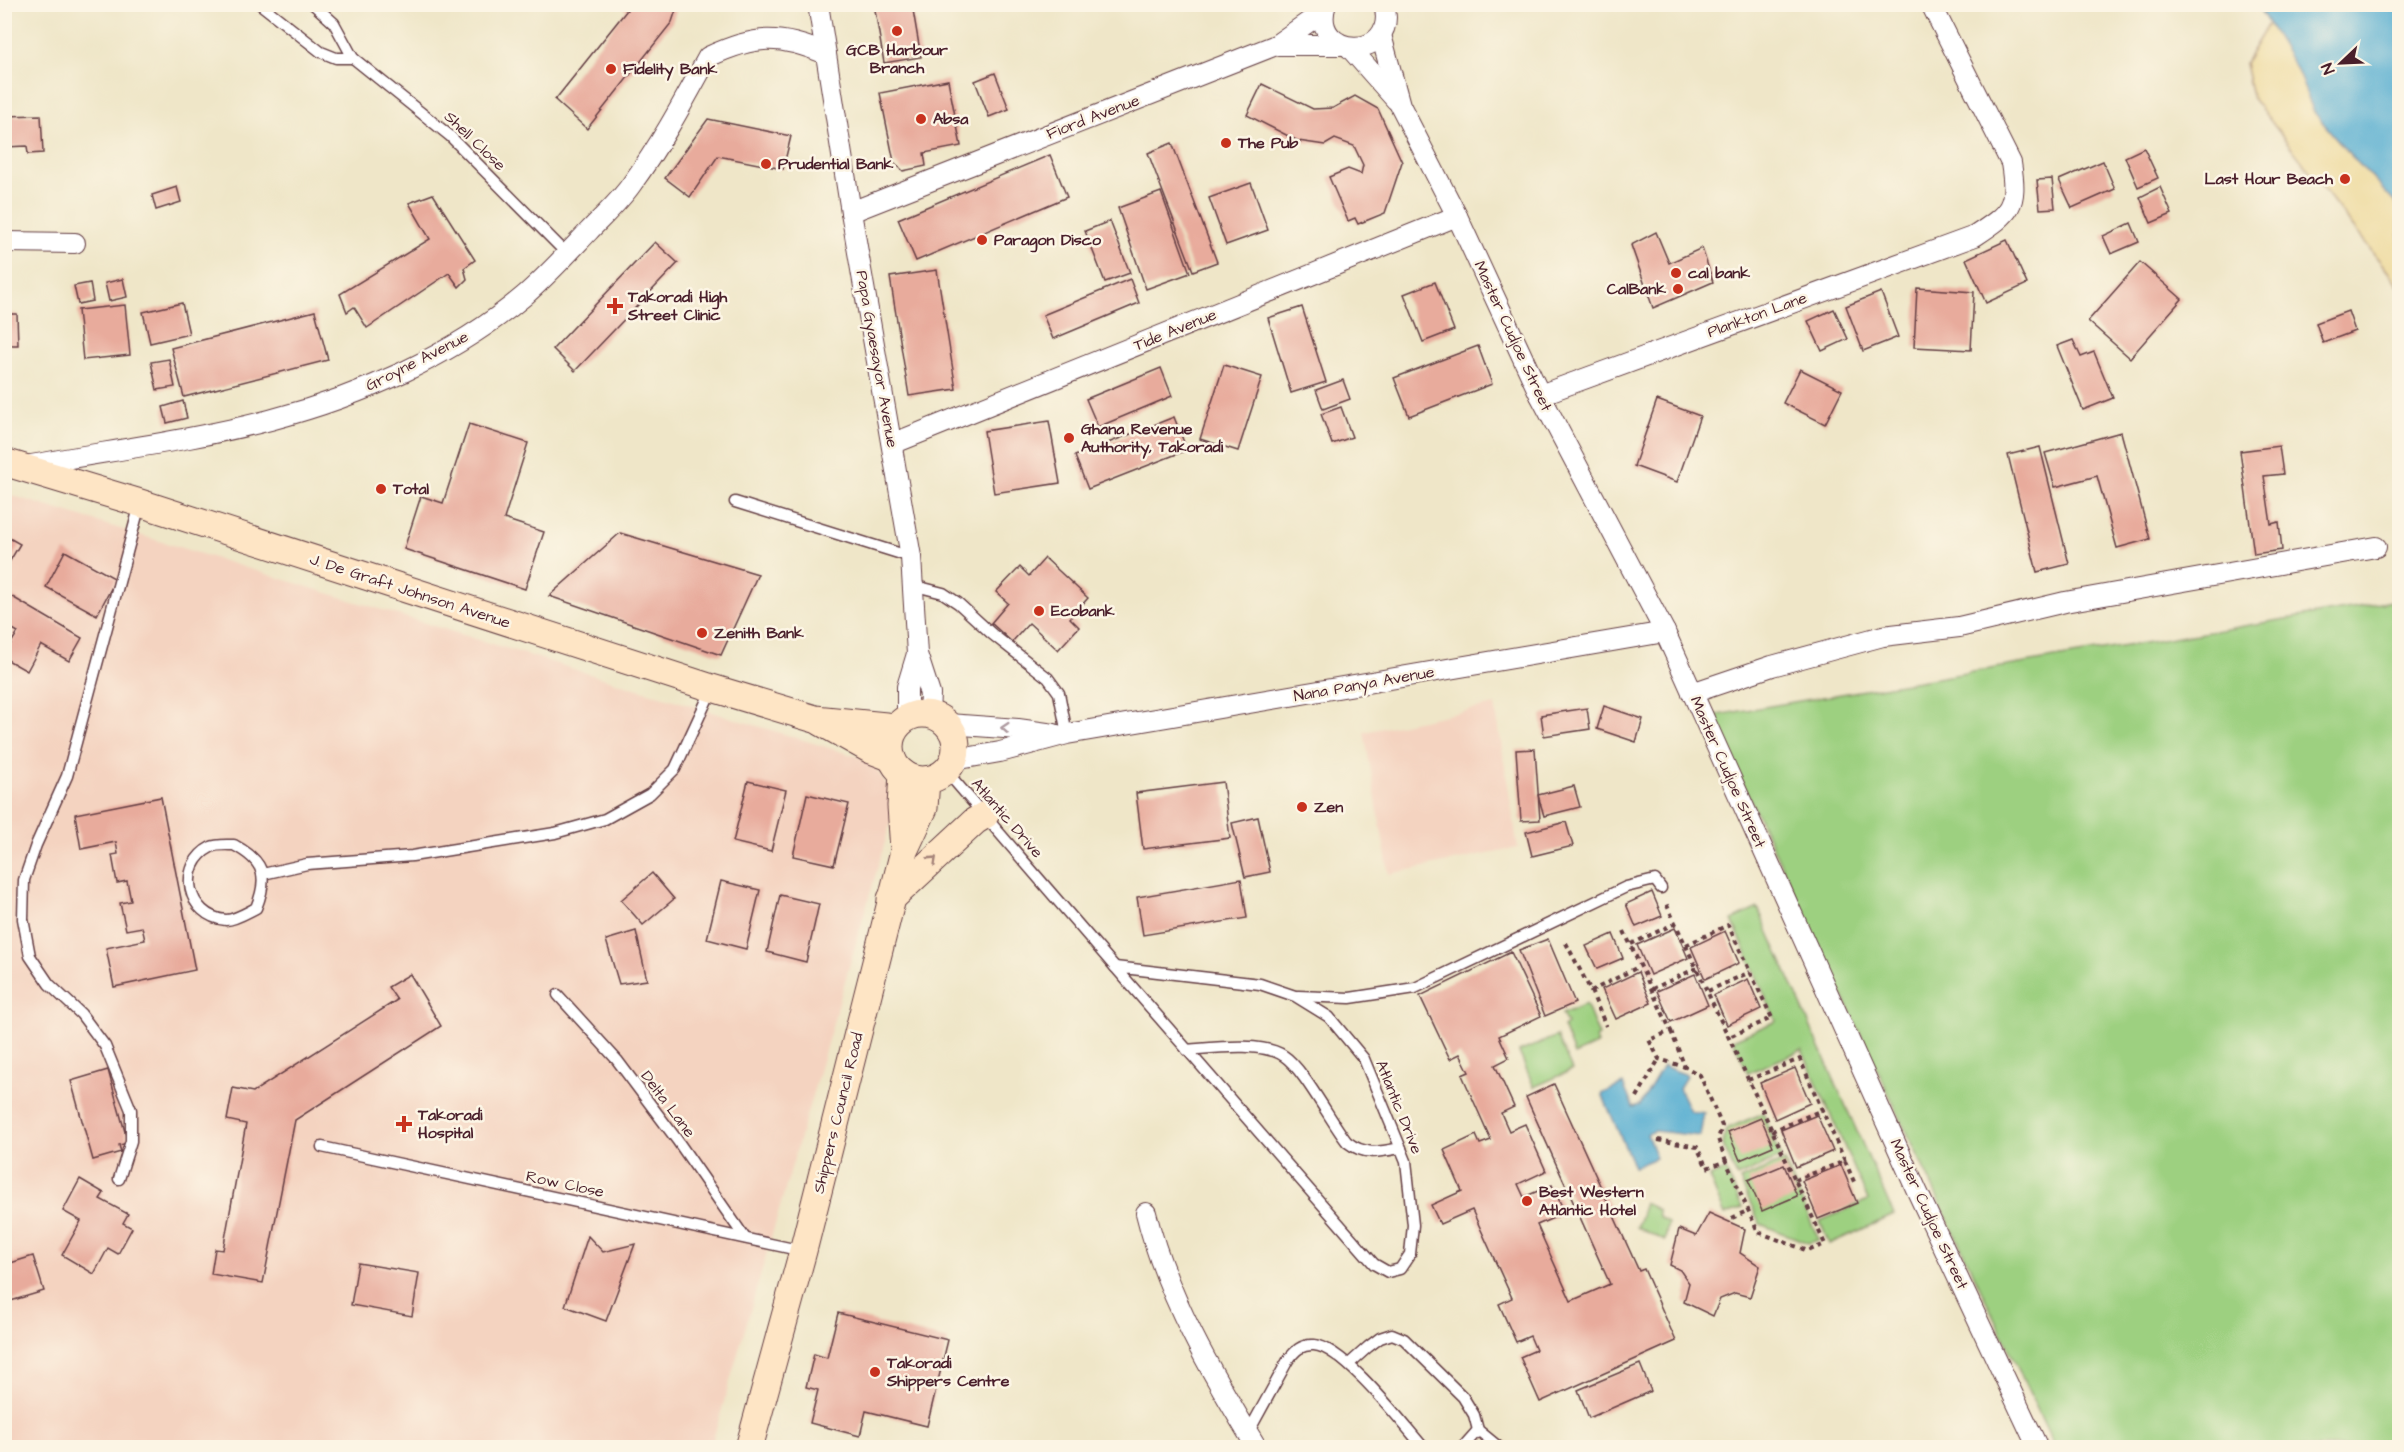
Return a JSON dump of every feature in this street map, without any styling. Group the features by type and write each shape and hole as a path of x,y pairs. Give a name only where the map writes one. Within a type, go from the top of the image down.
{"street":[{"name":"Papa Gyaesayor Avenue","path":"818,4 851,212 911,557 917,654 930,694 920,720"},
{"path":"1381,35 1386,24 1384,4"},
{"name":"Plankton Lane","path":"1540,395 1975,236 1997,221 2008,210 2015,190 2011,163 1931,4"},
{"path":"1276,45 1325,8"},
{"name":"Master Cudjoe Street","path":"1325,8 1324,24 1330,36 1345,46 1400,105"},
{"name":"Fiord Avenue","path":"851,212 1276,45 1362,48 1381,35"},
{"name":"Master Cudjoe Street","path":"1381,35 1400,105 1457,216 1540,395 1665,632 1917,1191 2038,1448"},
{"name":"Groyne Avenue","path":"14,464 204,435 271,420 333,401 439,354 483,327 525,295 630,188 668,132 708,57 740,44 775,38 801,43 826,54"},
{"name":"Tide Avenue","path":"892,444 1457,216"},
{"path":"4,242 75,243"},
{"name":"J. De Graft Johnson Avenue","path":"14,464 712,688 815,718 871,750 924,768"},
{"path":"1692,693 1772,666 1883,636 1959,627 2065,602 2376,547"},
{"name":"Nana Panya Avenue","path":"924,768 1065,735 1665,632"},
{"name":"J. De Graft Johnson Avenue","path":"815,718 920,720"},
{"path":"920,720 956,741 924,768 890,742 920,720"},
{"name":"Nana Panya Avenue","path":"920,720 1065,735"},
{"name":"Shippers Council Road","path":"749,1448 803,1251 904,851 901,806 924,768"},
{"path":"890,900 975,821 985,815"},
{"path":"1146,1213 1153,1241 1191,1332 1253,1440"}],"lane":[{"name":"Shell Close","path":"260,4 321,52 336,58 353,58"},
{"name":"Shell Close","path":"312,4 334,23 353,58 450,136 567,254"},
{"path":"735,502 911,557"},
{"path":"119,1179 131,1141 131,1110 105,1046 81,1014 49,984 30,956 23,919 24,880 36,845 67,776 140,503"},
{"path":"912,585 943,593 958,603 992,634 1048,678 1059,693 1065,735"},
{"path":"263,874 307,864 412,856 555,833 605,819 650,794 675,769 712,688"},
{"name":"Atlantic Drive","path":"924,768 985,815 1115,967 1374,1264 1388,1272 1400,1269 1410,1254 1413,1225 1411,1186 1401,1148 1364,1059 1329,1017 1294,996 1260,984 1115,967"},
{"path":"234,845 253,855 263,874 261,896 256,908 228,920 207,915 192,900 188,879 196,859 213,846 234,845"},
{"path":"1294,996 1350,998 1415,988 1626,887 1655,880 1662,892"},
{"name":"Delta Lane","path":"558,996 617,1060 677,1140 745,1238"},
{"path":"1187,1050 1247,1048 1267,1050 1284,1056 1299,1071 1347,1143 1357,1150 1372,1153 1401,1148"},
{"name":"Row Close","path":"321,1147 803,1251"},
{"path":"1349,1364 1380,1338 1392,1334 1404,1339 1463,1397 1478,1430 1500,1448"},
{"path":"1253,1440 1288,1360 1296,1350 1315,1344 1329,1349 1349,1364 1425,1448"},
{"path":"1462,1448 1478,1430"}],"path":[{"path":"1662,892 1825,1244 1808,1251 1758,1232 1726,1161 1718,1139 1722,1126 1700,1075 1685,1067 1659,1059 1649,1040 1671,1031"},
{"path":"1631,944 1676,923"},
{"path":"1686,945 1728,925 1772,1018 1729,1037"},
{"path":"1624,931 1671,1031 1685,1067"},
{"path":"1566,943 1606,1026"},
{"path":"1591,991 1641,966"},
{"path":"1652,989 1697,968"},
{"path":"1708,992 1750,972"},
{"path":"1637,1097 1659,1059"},
{"path":"1748,1080 1800,1059 1855,1184"},
{"path":"1772,1131 1822,1110"},
{"path":"1658,1140 1697,1147 1707,1168 1726,1161"},
{"path":"1795,1180 1845,1161"},
{"path":"1732,1218 1749,1210"}],"shaded area":[{"name":"Takoradi Hospital","path":"4,493 871,761 897,800 711,1447 5,1447"},
{"path":"1495,705 1518,848 1389,874 1364,732"}],"green space":[{"path":"2399,600 2399,1447 2055,1447 1711,716"},
{"path":"1758,908 1894,1215 1829,1244 1820,1221 1868,1200 1802,1050 1748,1073 1733,1040 1776,1021 1732,920"},
{"path":"1586,1004 1599,1036 1595,1038 1597,1044 1574,1055 1563,1027 1567,1024 1562,1014"},
{"path":"1557,1036 1572,1070 1534,1087 1519,1052"},
{"path":"1763,1113 1781,1157 1737,1177 1723,1145 1726,1129"},
{"path":"1784,1161 1819,1240 1808,1243 1760,1224 1740,1180"},
{"path":"1726,1170 1742,1208 1725,1215 1709,1177"},
{"path":"1645,1203 1658,1210 1659,1217 1668,1223 1665,1241 1637,1227"}],"sand":[{"name":"Last Hour Beach","path":"2269,22 2296,68 2314,112 2399,207 2399,286 2252,97 2245,63"}],"water":[{"path":"2257,5 2399,5 2399,207 2314,112 2296,68"},
{"path":"1663,1066 1687,1075 1679,1088 1690,1111 1704,1113 1700,1136 1655,1131 1647,1134 1656,1158 1634,1167 1602,1094 1623,1084 1633,1107 1640,1105"}],"building":[{"path":"614,4 678,4 672,22 587,129 555,100 627,10"},
{"name":"GCB Harbour Branch","path":"874,4 912,4 921,57 884,63"},
{"path":"995,73 1009,109 989,117 975,81"},
{"name":"Absa","path":"948,80 961,146 924,153 926,166 903,171 894,162 880,93"},
{"path":"1262,84 1313,109 1333,108 1355,96 1378,109 1402,162 1385,213 1358,224 1355,218 1348,221 1329,177 1348,169 1361,174 1363,165 1354,146 1335,139 1325,145 1298,141 1247,115"},
{"path":"41,115 43,153 28,154 27,146 4,147 4,116"},
{"path":"708,119 791,136 783,169 718,156 690,197 665,178"},
{"path":"1172,143 1217,262 1193,271 1148,153"},
{"path":"2144,148 2158,178 2138,187 2125,157"},
{"path":"1050,155 1067,197 916,261 898,219"},
{"path":"2103,161 2115,189 2072,208 2059,180"},
{"path":"2052,179 2055,208 2040,209 2037,180"},
{"path":"1251,183 1268,230 1226,245 1209,198"},
{"path":"177,187 181,202 156,210 152,195"},
{"path":"2160,187 2172,214 2151,223 2140,197"},
{"path":"1161,192 1190,273 1146,289 1118,208"},
{"path":"433,194 475,260 464,268 467,279 459,287 449,273 367,328 354,307 347,312 340,294 430,239 409,203"},
{"path":"1110,221 1130,273 1105,282 1085,231"},
{"path":"2131,223 2139,242 2111,254 2103,236"},
{"name":"cal bank","path":"1656,232 1669,263 1702,248 1713,282 1653,308 1631,245"},
{"path":"2007,240 2027,284 1986,303 1966,259"},
{"name":"Takoradi High Street Clinic","path":"655,242 678,263 575,371 553,349"},
{"path":"2140,262 2182,299 2130,358 2088,321"},
{"path":"937,270 956,389 909,396 890,277"},
{"path":"123,279 127,297 109,301 105,283"},
{"path":"1130,279 1139,303 1053,339 1043,315"},
{"path":"1435,282 1454,330 1423,342 1404,294"},
{"path":"90,283 93,301 78,304 74,286"},
{"path":"1917,288 1974,292 1971,350 1914,347"},
{"path":"1881,292 1898,337 1863,351 1846,306"},
{"path":"182,303 189,334 150,343 143,312"},
{"path":"125,305 130,355 83,360 78,310"},
{"path":"1302,307 1326,382 1291,393 1268,318"},
{"path":"1834,309 1848,339 1822,351 1808,321"},
{"path":"315,311 328,360 184,397 171,348"},
{"path":"2348,311 2355,331 2323,343 2316,323"},
{"path":"4,314 17,314 18,345 4,345"},
{"path":"2073,340 2081,357 2094,352 2113,398 2083,410 2057,346"},
{"path":"1478,346 1492,384 1409,416 1394,378"},
{"path":"169,359 175,387 157,390 151,362"},
{"path":"1224,365 1262,377 1238,451 1200,439"},
{"path":"1161,368 1172,396 1098,427 1086,399"},
{"path":"1800,369 1842,390 1825,424 1783,403"},
{"path":"1343,380 1350,399 1323,409 1316,390"},
{"path":"1657,400 1700,416 1677,482 1634,466"},
{"path":"183,401 187,418 167,423 163,407"},
{"path":"1341,407 1352,437 1332,444 1321,414"},
{"path":"1174,417 1187,450 1088,489 1075,456"},
{"path":"1049,421 1060,483 994,493 984,431"},
{"path":"469,424 528,443 504,519 544,532 525,589 404,549 421,496 443,503"},
{"path":"2121,432 2150,539 2117,548 2097,476 2055,487 2045,453"},
{"path":"2279,446 2283,474 2264,476 2271,524 2279,522 2282,550 2254,554 2240,451"},
{"path":"2040,447 2069,564 2037,572 2008,455"},
{"path":"620,533 758,574 721,655 549,596"},
{"path":"4,535 20,544 4,571"},
{"path":"65,551 116,579 97,615 46,587"},
{"name":"Ecobank","path":"1045,558 1088,598 1070,618 1079,627 1058,650 1029,623 1012,642 991,623 1008,603 996,592 1020,567 1029,576"},
{"path":"9,595 82,638 69,661 41,645 27,671 4,658 4,654 18,632 4,624 4,603"},
{"path":"1604,706 1643,719 1636,742 1597,729"},
{"path":"1587,708 1590,729 1544,736 1541,715"},
{"path":"1535,749 1540,820 1521,821 1516,750"},
{"path":"748,781 786,790 771,851 733,842"},
{"path":"1223,782 1230,838 1143,849 1136,793"},
{"path":"1574,786 1580,807 1544,816 1538,795"},
{"path":"807,794 849,804 834,865 793,856"},
{"path":"161,797 195,970 114,987 106,948 145,940 142,927 126,930 120,903 131,901 127,881 117,883 112,855 118,854 116,842 81,849 75,814"},
{"path":"1258,817 1270,872 1245,877 1232,823"},
{"path":"1566,822 1573,846 1532,856 1526,832"},
{"path":"652,873 674,899 643,925 621,900"},
{"path":"1241,879 1247,918 1143,935 1137,897"},
{"path":"721,881 760,890 746,949 707,939"},
{"path":"1652,892 1662,916 1636,927 1626,904"},
{"path":"780,895 819,904 806,962 767,952"},
{"path":"1675,928 1688,958 1650,975 1637,945"},
{"path":"636,931 647,980 619,984 606,940"},
{"path":"1725,931 1739,963 1705,979 1691,947"},
{"path":"1613,934 1623,958 1597,969 1586,946"},
{"path":"1548,939 1575,1003 1545,1016 1519,950"},
{"path":"1511,952 1541,1016 1499,1036 1509,1058 1495,1065 1514,1107 1501,1113 1509,1131 1525,1124 1546,1171 1518,1184 1524,1197 1552,1185 1565,1213 1537,1225 1571,1301 1610,1284 1526,1097 1554,1084 1639,1271 1644,1269 1676,1341 1540,1402 1520,1357 1536,1350 1530,1336 1516,1342 1499,1304 1512,1298 1472,1210 1440,1224 1431,1205 1462,1191 1444,1150 1476,1135 1480,1144 1491,1140 1462,1075 1469,1072 1460,1054 1450,1059 1420,996"},
{"path":"1638,972 1651,1003 1616,1019 1602,989"},
{"path":"410,974 441,1026 295,1120 263,1283 211,1274 215,1249 223,1250 246,1124 227,1120 233,1088 253,1092 397,1000 388,987"},
{"path":"1695,974 1708,1005 1671,1022 1657,991"},
{"path":"1748,979 1761,1009 1727,1025 1714,995"},
{"path":"1795,1068 1810,1103 1775,1119 1760,1083"},
{"path":"108,1070 128,1143 119,1145 121,1152 93,1160 71,1081"},
{"path":"1817,1115 1833,1151 1796,1167 1781,1130"},
{"path":"1761,1118 1773,1146 1740,1160 1728,1132"},
{"path":"1784,1165 1797,1196 1762,1211 1748,1180"},
{"path":"1841,1165 1857,1203 1818,1219 1802,1181"},
{"path":"80,1179 104,1193 100,1199 128,1214 123,1223 132,1228 118,1254 108,1248 94,1274 62,1255 81,1221 63,1211"},
{"path":"1709,1213 1745,1229 1740,1253 1760,1266 1750,1297 1735,1293 1720,1299 1713,1316 1684,1302 1689,1283 1680,1270 1670,1265 1679,1229 1696,1236"},
{"path":"588,1236 603,1252 635,1244 606,1321 565,1306"},
{"path":"33,1256 44,1291 4,1303 4,1265"},
{"path":"358,1263 419,1273 412,1316 351,1305"},
{"name":"Takoradi Shippers Centre","path":"838,1313 948,1340 927,1426 866,1411 860,1436 810,1423 818,1390 806,1387 814,1354 827,1358"},
{"path":"1640,1364 1651,1391 1589,1418 1578,1390"}],"place":[{"name":"GCB Harbour Branch","path":"897,31"},
{"name":"Fidelity Bank","path":"611,69"},
{"name":"Absa","path":"921,119"},
{"name":"The Pub","path":"1226,143"},
{"name":"Prudential Bank","path":"766,164"},
{"name":"Last Hour Beach","path":"2345,179"},
{"name":"Paragon Disco","path":"982,240"},
{"name":"cal bank","path":"1676,273"},
{"name":"CalBank","path":"1678,289"},
{"name":"Takoradi High Street Clinic","path":"615,306"},
{"name":"Ghana Revenue Authority, Takoradi","path":"1069,438"},
{"name":"Total","path":"381,489"},
{"name":"Ecobank","path":"1039,611"},
{"name":"Zenith Bank","path":"702,633"},
{"name":"Zen","path":"1302,807"},
{"name":"Takoradi Hospital","path":"404,1124"},
{"name":"Best Western Atlantic Hotel","path":"1527,1201"},
{"name":"Takoradi Shippers Centre","path":"875,1372"}]}
